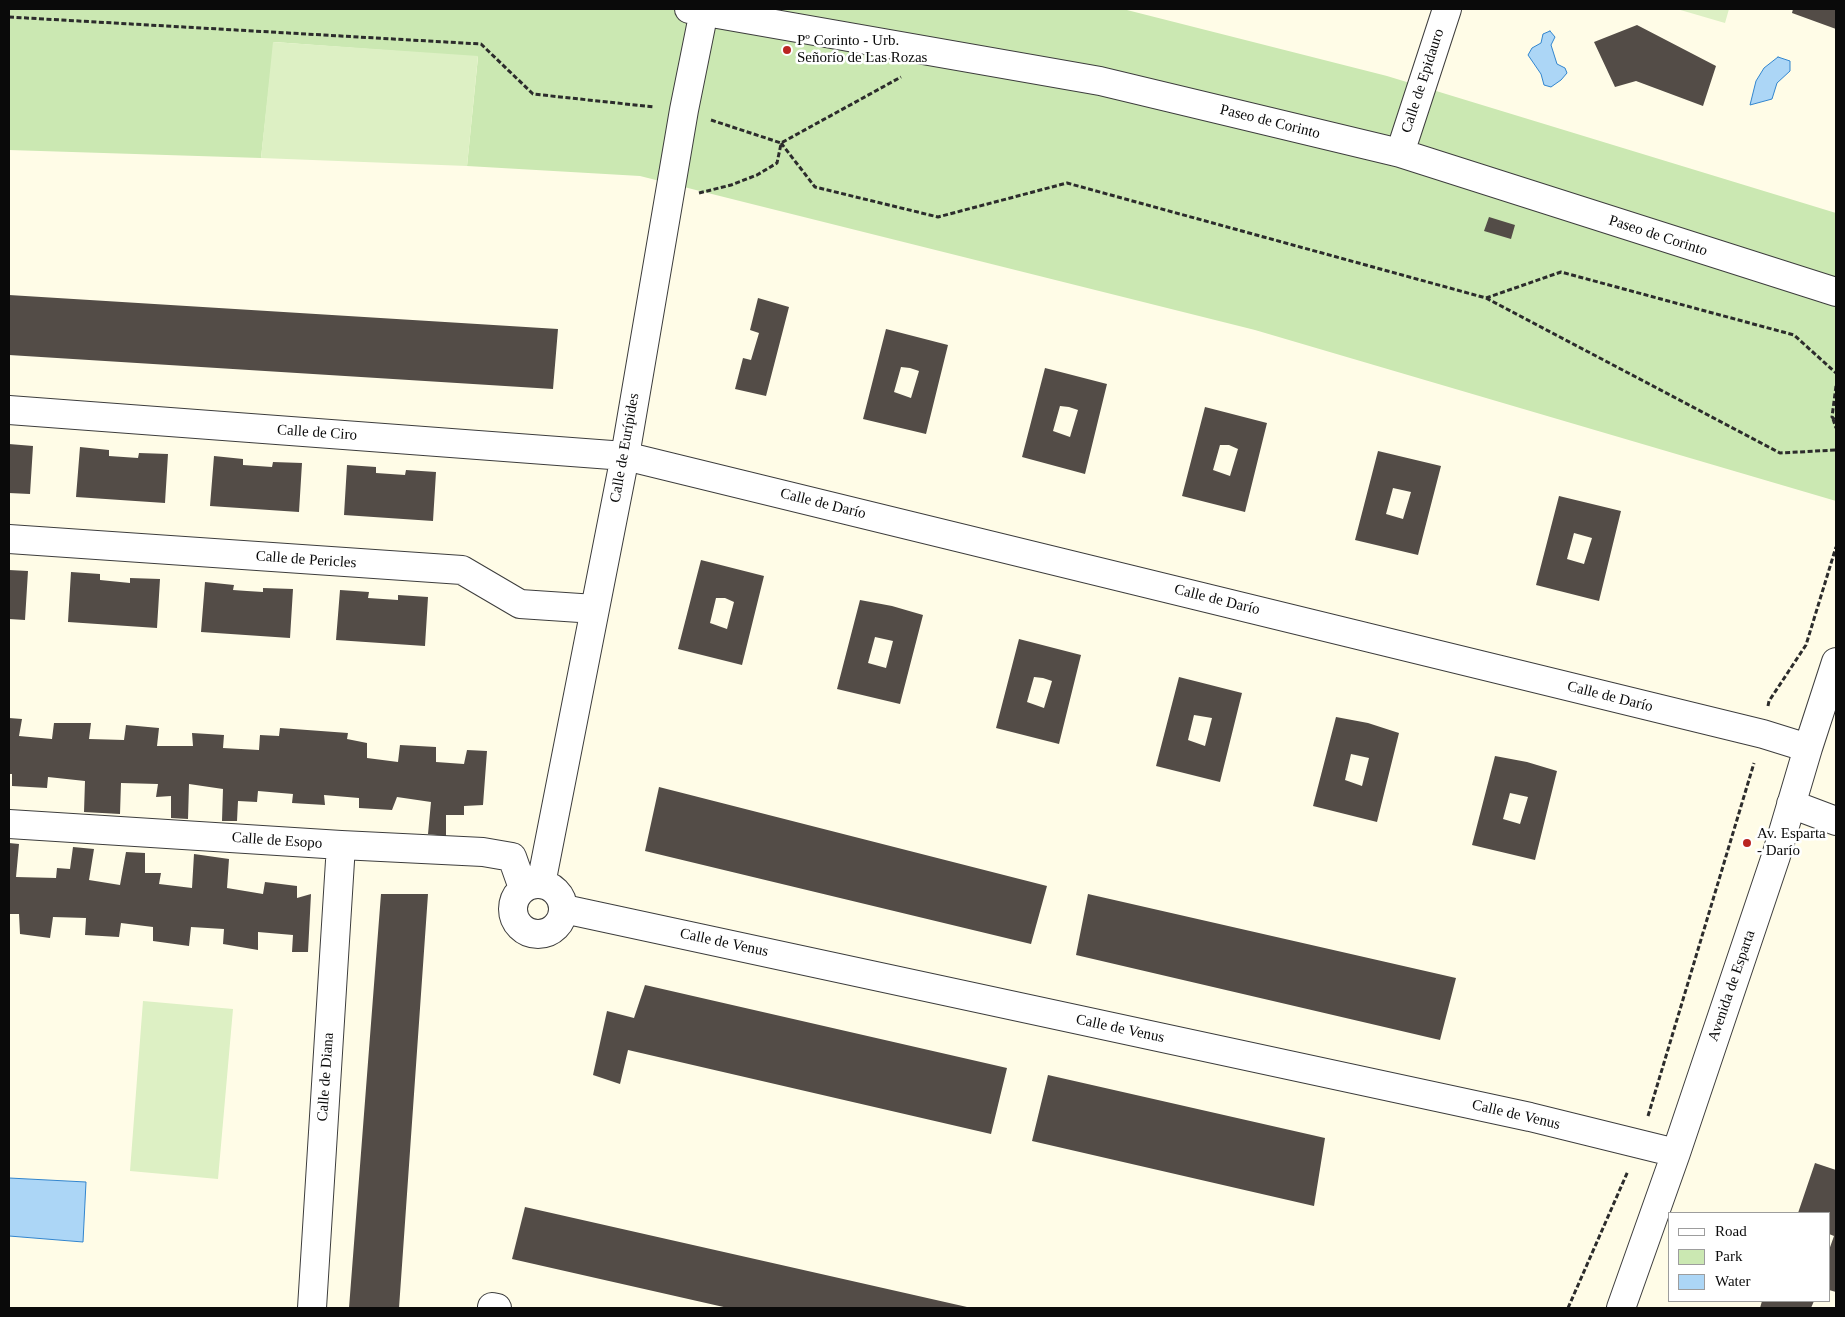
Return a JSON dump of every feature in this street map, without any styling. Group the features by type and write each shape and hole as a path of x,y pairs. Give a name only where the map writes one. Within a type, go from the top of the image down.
{"street":[{"name":"Calle de Epidauro","path":"1400,153 1447,9"},
{"name":"Paseo de Corinto","path":"697,10 1100,81 1400,153 1836,292"},
{"name":"Calle de Eurípides","path":"532,886 595,609 625,456 684,110 697,10"},
{"name":"Calle de Ciro","path":"9,410 625,456"},
{"name":"Calle de Darío","path":"625,456 1763,734 1808,748"},
{"name":"Calle de Pericles","path":"9,540 462,570 520,604 595,609"},
{"name":"Avenida de Esparta","path":"1621,1308 1676,1153 1774,864 1808,748 1836,662"},
{"path":"1791,804 1836,821"},
{"name":"Calle de Esopo","path":"9,824 341,846 482,852 512,857 532,886"},
{"name":"Calle de Diana","path":"312,1308 341,846"},
{"path":"532,886 550,886 562,900 564,909 561,920 554,930 543,934 532,934 521,929 514,920 512,908 515,897 532,886"},
{"name":"Calle de Venus","path":"564,909 1530,1117 1676,1153"}],"path":[{"path":"9,17 481,44 533,94 684,110 782,143 815,187 938,217 1066,183 1486,298 1780,453 1836,450"},
{"path":"670,189 696,194 731,185 757,175 777,164 782,143 906,75 915,48"},
{"path":"1486,298 1561,272 1794,335 1836,373"},
{"path":"1836,386 1832,417 1836,428"},
{"path":"1832,417 1836,408"},
{"path":"1832,417 1836,421"},
{"path":"1568,1308 1640,1144 1763,734 1769,701 1806,644 1836,547"}],"green space":[{"path":"9,9 1123,9 1387,76 1836,213 1836,501 1255,330 640,176 467,166 478,57 274,42 261,158 9,150"},
{"path":"1677,9 1729,9 1725,23"},
{"path":"273,42 478,56 467,166 261,158"},
{"path":"143,1001 233,1009 218,1179 130,1171"}],"water":[{"path":"1550,31 1555,37 1551,45 1557,64 1565,68 1567,73 1551,87 1544,85 1541,74 1528,55 1532,48 1541,43 1543,34"},
{"path":"1778,57 1790,61 1790,71 1777,83 1772,99 1750,105 1756,81 1764,68"},
{"path":"9,1178 86,1182 83,1242 9,1236"}],"building":[{"path":"1793,9 1836,9 1836,29 1792,13"},
{"path":"1637,25 1716,66 1703,106 1636,81 1615,87 1594,42"},
{"path":"1489,217 1515,225 1511,239 1484,231"},
{"path":"9,295 558,329 553,389 9,355"},
{"path":"758,298 789,307 766,396 735,389 743,358 751,360 759,333 750,330"},
{"path":"886,329 948,345 926,434 863,419","holes":["901,367 919,371 911,398 894,392"]},
{"path":"1045,368 1107,384 1085,474 1022,457","holes":["1060,406 1078,410 1070,437 1053,431"]},
{"path":"1205,407 1267,423 1245,512 1182,496","holes":["1220,445 1229,445 1238,449 1230,476 1213,470"]},
{"path":"9,444 33,446 30,494 9,493"},
{"path":"80,447 109,450 109,456 138,458 139,453 168,454 165,503 76,497"},
{"path":"1378,451 1441,466 1418,555 1355,540","holes":["1393,488 1411,492 1403,519 1386,514"]},
{"path":"214,456 243,459 243,465 272,467 273,462 302,463 299,512 210,506"},
{"path":"347,465 376,467 376,473 405,475 406,470 436,472 433,521 344,515"},
{"path":"1559,496 1621,511 1599,601 1536,585","holes":["1574,533 1592,538 1584,564 1567,559"]},
{"path":"701,560 764,576 742,665 678,649","holes":["716,598 725,598 734,602 727,629 710,623"]},
{"path":"9,570 28,571 25,620 9,619"},
{"path":"71,572 100,574 100,580 130,583 130,578 160,579 157,628 68,622"},
{"path":"205,582 234,585 233,590 263,592 263,588 293,589 290,638 201,632"},
{"path":"340,590 369,592 368,598 398,600 398,595 428,597 425,646 336,640"},
{"path":"860,600 892,606 923,615 900,704 837,689","holes":["875,637 893,641 886,668 868,663"]},
{"path":"1019,639 1081,655 1059,744 996,728","holes":["1034,677 1052,681 1044,708 1027,702"]},
{"path":"1179,677 1242,693 1220,782 1156,766","holes":["1194,715 1212,718 1205,746 1188,740"]},
{"path":"1336,717 1368,723 1399,733 1377,822 1313,806","holes":["1351,754 1369,758 1362,786 1345,780"]},
{"path":"9,718 22,719 19,736 52,739 54,723 91,723 89,739 124,740 126,725 159,728 157,746 193,746 192,733 224,735 223,748 259,750 260,735 279,736 280,728 348,733 347,739 367,743 367,758 398,762 400,745 436,747 436,762 464,764 467,750 487,751 483,805 464,806 464,815 446,815 446,836 428,834 431,802 397,797 392,810 359,808 359,798 324,795 325,805 292,803 293,794 258,791 257,802 238,801 237,821 222,821 223,789 189,784 188,819 171,818 171,796 156,797 158,784 121,783 120,814 84,812 85,781 48,777 47,788 12,786 12,774 9,774"},
{"path":"1495,756 1527,762 1557,771 1535,860 1472,845","holes":["1510,793 1528,797 1520,824 1503,819"]},
{"path":"659,787 1047,886 1031,944 645,851"},
{"path":"9,843 19,844 16,877 56,878 57,868 70,869 73,847 94,849 89,880 120,885 126,852 145,853 145,873 161,873 159,884 192,888 194,854 229,859 227,888 263,894 265,882 297,886 297,898 311,894 308,952 292,952 293,935 258,932 258,950 223,944 224,929 191,927 189,946 153,941 153,927 121,923 119,937 85,935 86,918 53,917 50,938 20,934 19,914 9,914"},
{"path":"381,894 428,894 399,1308 349,1308"},
{"path":"1088,894 1456,978 1440,1040 1076,955"},
{"path":"645,985 1007,1068 991,1134 628,1050 620,1084 593,1075 607,1011 634,1018"},
{"path":"1048,1075 1325,1138 1314,1206 1032,1141"},
{"path":"1815,1163 1836,1170 1836,1292 1830,1290 1830,1247 1834,1236 1830,1234 1830,1212 1798,1212"},
{"path":"525,1207 967,1308 728,1308 512,1259"},
{"path":"1762,1302 1814,1302 1811,1308 1760,1308"}],"place":[{"name":"Pº Corinto - Urb. Señorío de Las Rozas","path":"787,50"},
{"name":"Av. Esparta - Darío","path":"1747,843"}]}
